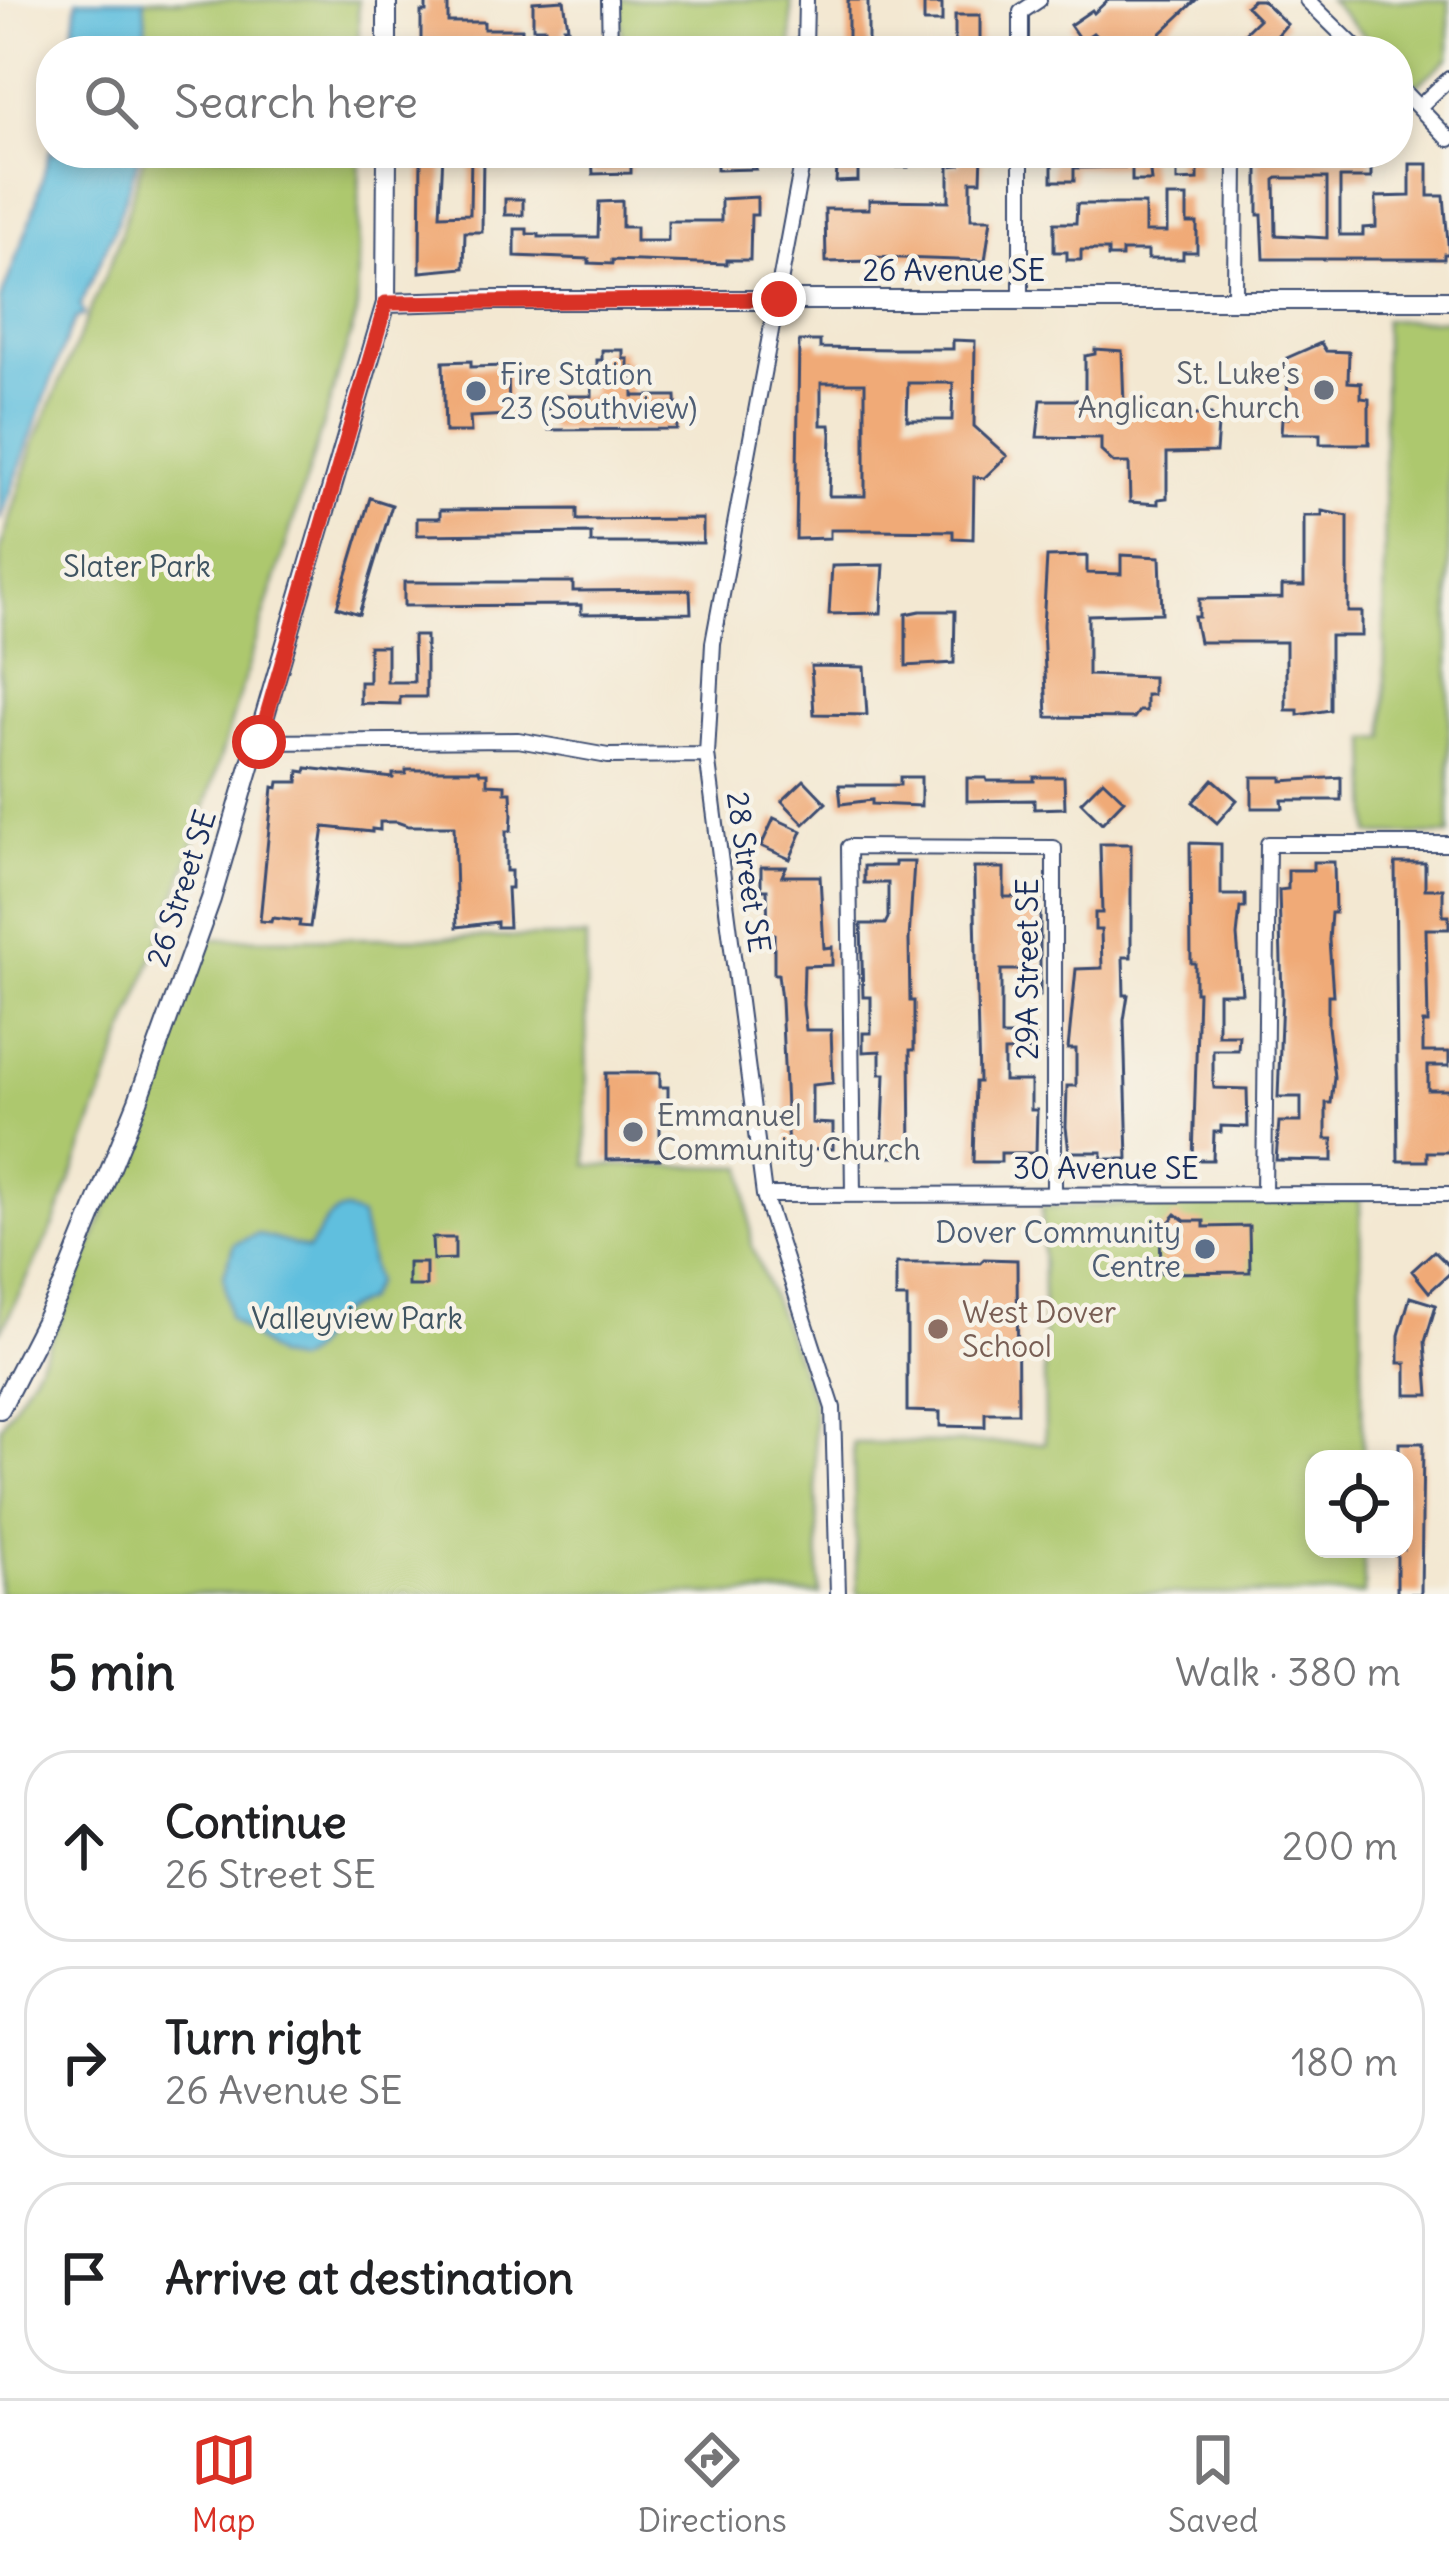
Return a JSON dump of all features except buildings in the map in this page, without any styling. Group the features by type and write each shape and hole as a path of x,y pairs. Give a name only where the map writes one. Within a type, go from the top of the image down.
{"street":[{"path":"387,0 387,36"},
{"path":"609,0 610,36"},
{"path":"806,0 806,36"},
{"path":"1021,36 1021,12 1039,0"},
{"path":"1307,0 1344,36"},
{"path":"1420,106 1449,79"},
{"path":"1413,100 1449,139"},
{"name":"26 Street SE","path":"0,1409 64,1284 132,1116 211,899 386,303 387,168"},
{"name":"28 Street SE","path":"801,168 713,643 707,755 764,1195 833,1408 838,1594"},
{"path":"1021,300 1022,168"},
{"path":"1235,298 1236,168"},
{"name":"26 Avenue SE","path":"386,303 1449,300"},
{"path":"259,742 518,740 608,756 707,755"},
{"path":"1264,1194 1268,844 1449,844"},
{"name":"29A Street SE","path":"853,1195 849,847 948,846 1054,848 1054,1195"},
{"name":"30 Avenue SE","path":"764,1195 1449,1194"}],"green space":[{"path":"144,0 358,0 359,36 146,36"},
{"path":"620,0 791,0 792,36 621,36"},
{"path":"1329,0 1449,0 1449,58 1417,85 1413,82 1413,36 1365,36"},
{"name":"Slater Park","path":"140,168 360,168 357,314 187,865 54,1225 0,1333 0,550 33,446 116,249"},
{"path":"1384,320 1449,320 1449,835 1370,834 1368,739 1385,738"},
{"name":"Valleyview Park","path":"586,937 587,1165 744,1167 752,1246 813,1400 820,1594 0,1594 0,1428 71,1298 205,939"},
{"path":"1360,1199 1363,1450 1305,1450 1305,1558 1364,1558 1364,1594 857,1594 853,1443 1045,1443 1042,1207"}],"water":[{"path":"77,0 144,0 146,36 73,36"},
{"path":"45,168 135,168 115,228 80,306 84,315 76,318 69,332 0,521 0,301"},
{"path":"345,1210 361,1217 375,1282 365,1301 337,1315 306,1355 295,1362 275,1356 229,1317 224,1275 234,1244 257,1234 308,1249 326,1221"}],"place":[{"name":"St. Luke's Anglican Church","path":"1324,390"},
{"name":"Fire Station 23 (Southview)","path":"476,391"},
{"name":"Emmanuel Community Church","path":"633,1132"},
{"name":"Dover Community Centre","path":"1205,1249"},
{"name":"West Dover School","path":"938,1329"}],"route":[{"path":"259,742 386,303 779,299"}]}
